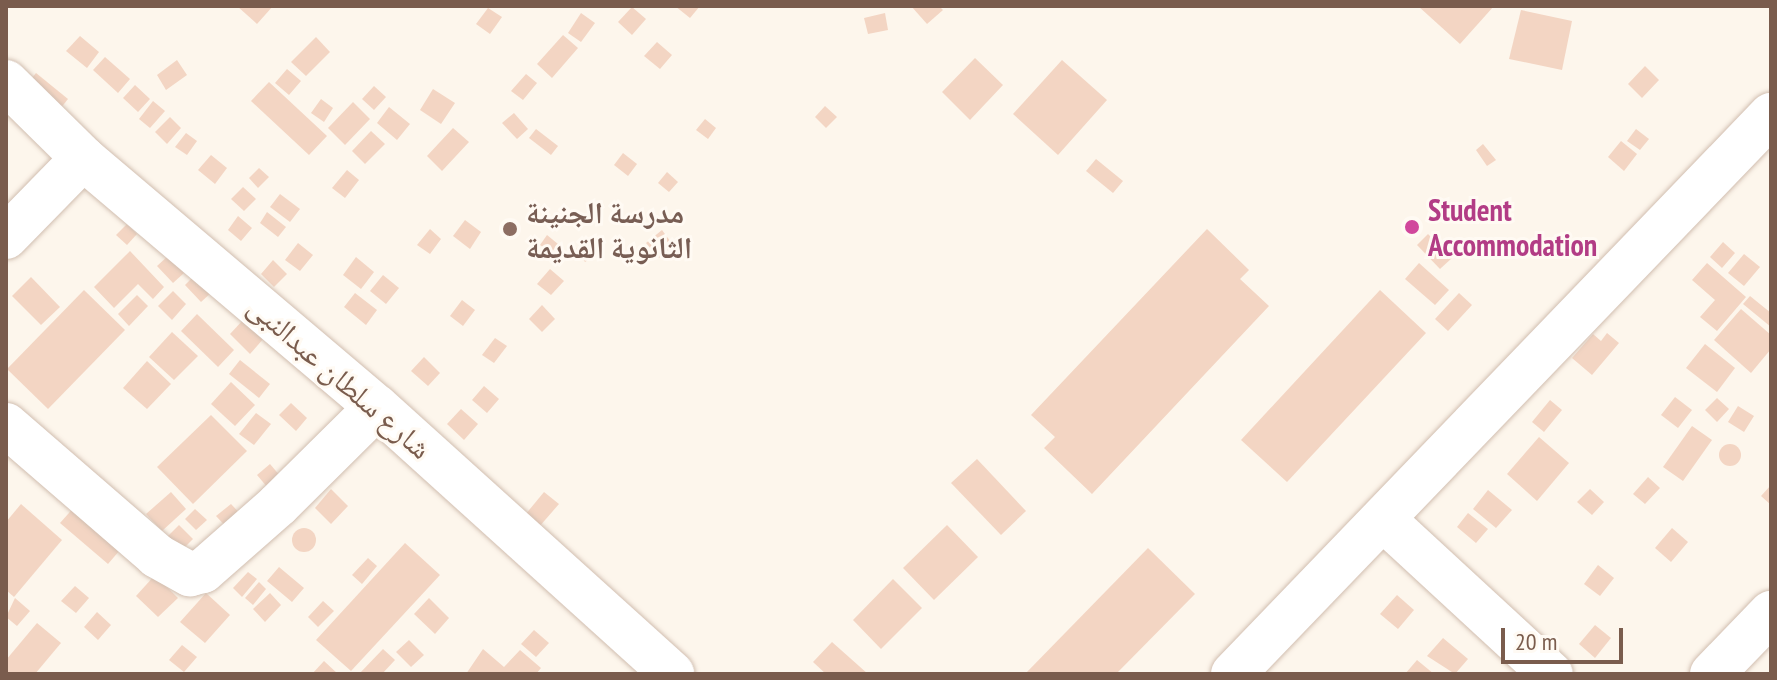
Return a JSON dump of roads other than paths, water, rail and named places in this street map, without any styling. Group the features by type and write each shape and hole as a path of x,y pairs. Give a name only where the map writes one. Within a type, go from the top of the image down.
{"street":[{"name":"شارع سلطان عبدالنبى","path":"6,82 83,158 377,407 672,674"},
{"path":"1233,674 1771,115"},
{"path":"6,237 83,158"},
{"path":"6,425 157,556 190,574 203,571 278,505 377,407"},
{"path":"1384,520 1551,674"},
{"path":"1712,674 1771,613"}],"place":[{"name":"Student Accommodation","path":"1412,227"},
{"name":"مدرسة الجنينة الثانوية القديمة","path":"510,229"}]}
